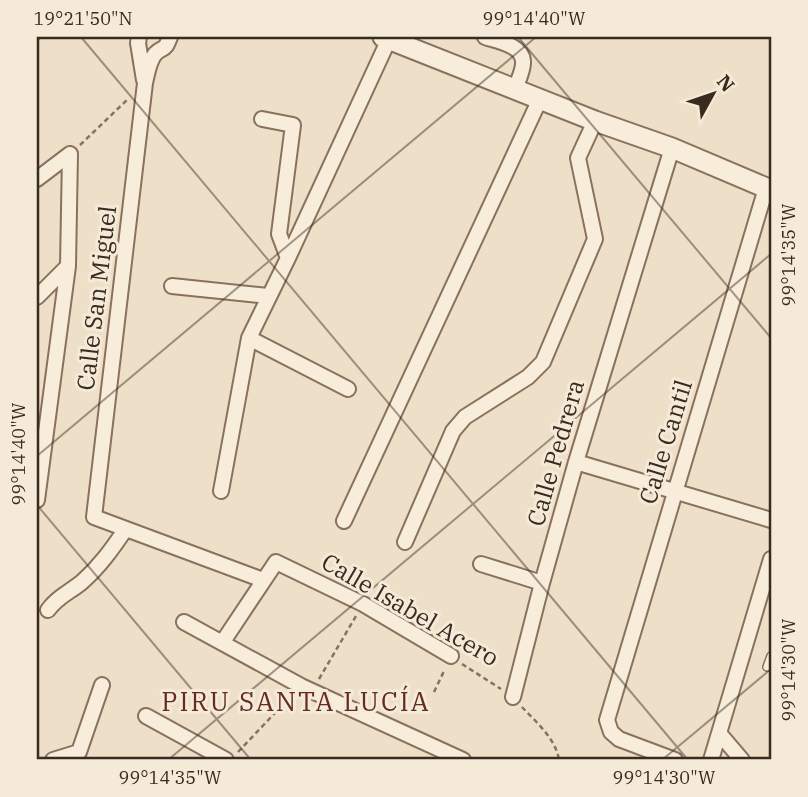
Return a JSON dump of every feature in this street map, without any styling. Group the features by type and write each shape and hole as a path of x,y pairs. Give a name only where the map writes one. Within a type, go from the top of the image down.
{"street":[{"name":"Calle San Miguel","path":"125,530 94,517 145,83 156,53 166,47 170,37"},
{"path":"485,37 510,46 520,54 523,60 515,89"},
{"path":"221,491 249,338 288,258 386,38 672,148 768,189"},
{"name":"Calle San Miguel","path":"139,40 148,51 156,53"},
{"name":"Calle San Miguel","path":"139,40 145,83"},
{"path":"344,521 540,99"},
{"path":"262,119 293,125 279,234 288,258"},
{"path":"405,542 453,431 466,417 528,377 543,362 596,239 578,158 596,121"},
{"name":"Calle Pedrera","path":"513,697 576,462 672,148"},
{"path":"37,180 70,154"},
{"path":"37,499 68,266 70,154"},
{"name":"Calle Cantil","path":"675,760 619,739 611,732 607,720 768,189"},
{"path":"37,297 68,266"},
{"path":"172,286 268,296"},
{"path":"249,338 348,388"},
{"path":"576,462 771,520"},
{"path":"48,610 106,558 125,530 263,580 222,643"},
{"path":"711,760 771,559"},
{"name":"Calle Isabel Acero","path":"263,580 276,562 363,604 451,656"},
{"path":"481,564 542,583"},
{"path":"184,622 307,688 463,760"},
{"path":"53,760 79,752 102,685"},
{"path":"146,716 226,760"},
{"path":"719,733 742,760"}],"lane":[{"path":"768,667 771,656"}],"path":[{"path":"70,154 145,83"},
{"path":"239,751 307,688 363,604"},
{"path":"434,692 451,656"},
{"name":"Calle Isabel Acero","path":"451,656 513,697"},
{"path":"513,697 555,745 559,760"}],"district":[{"name":"PIRU SANTA LUCÍA","path":"296,702"}]}
